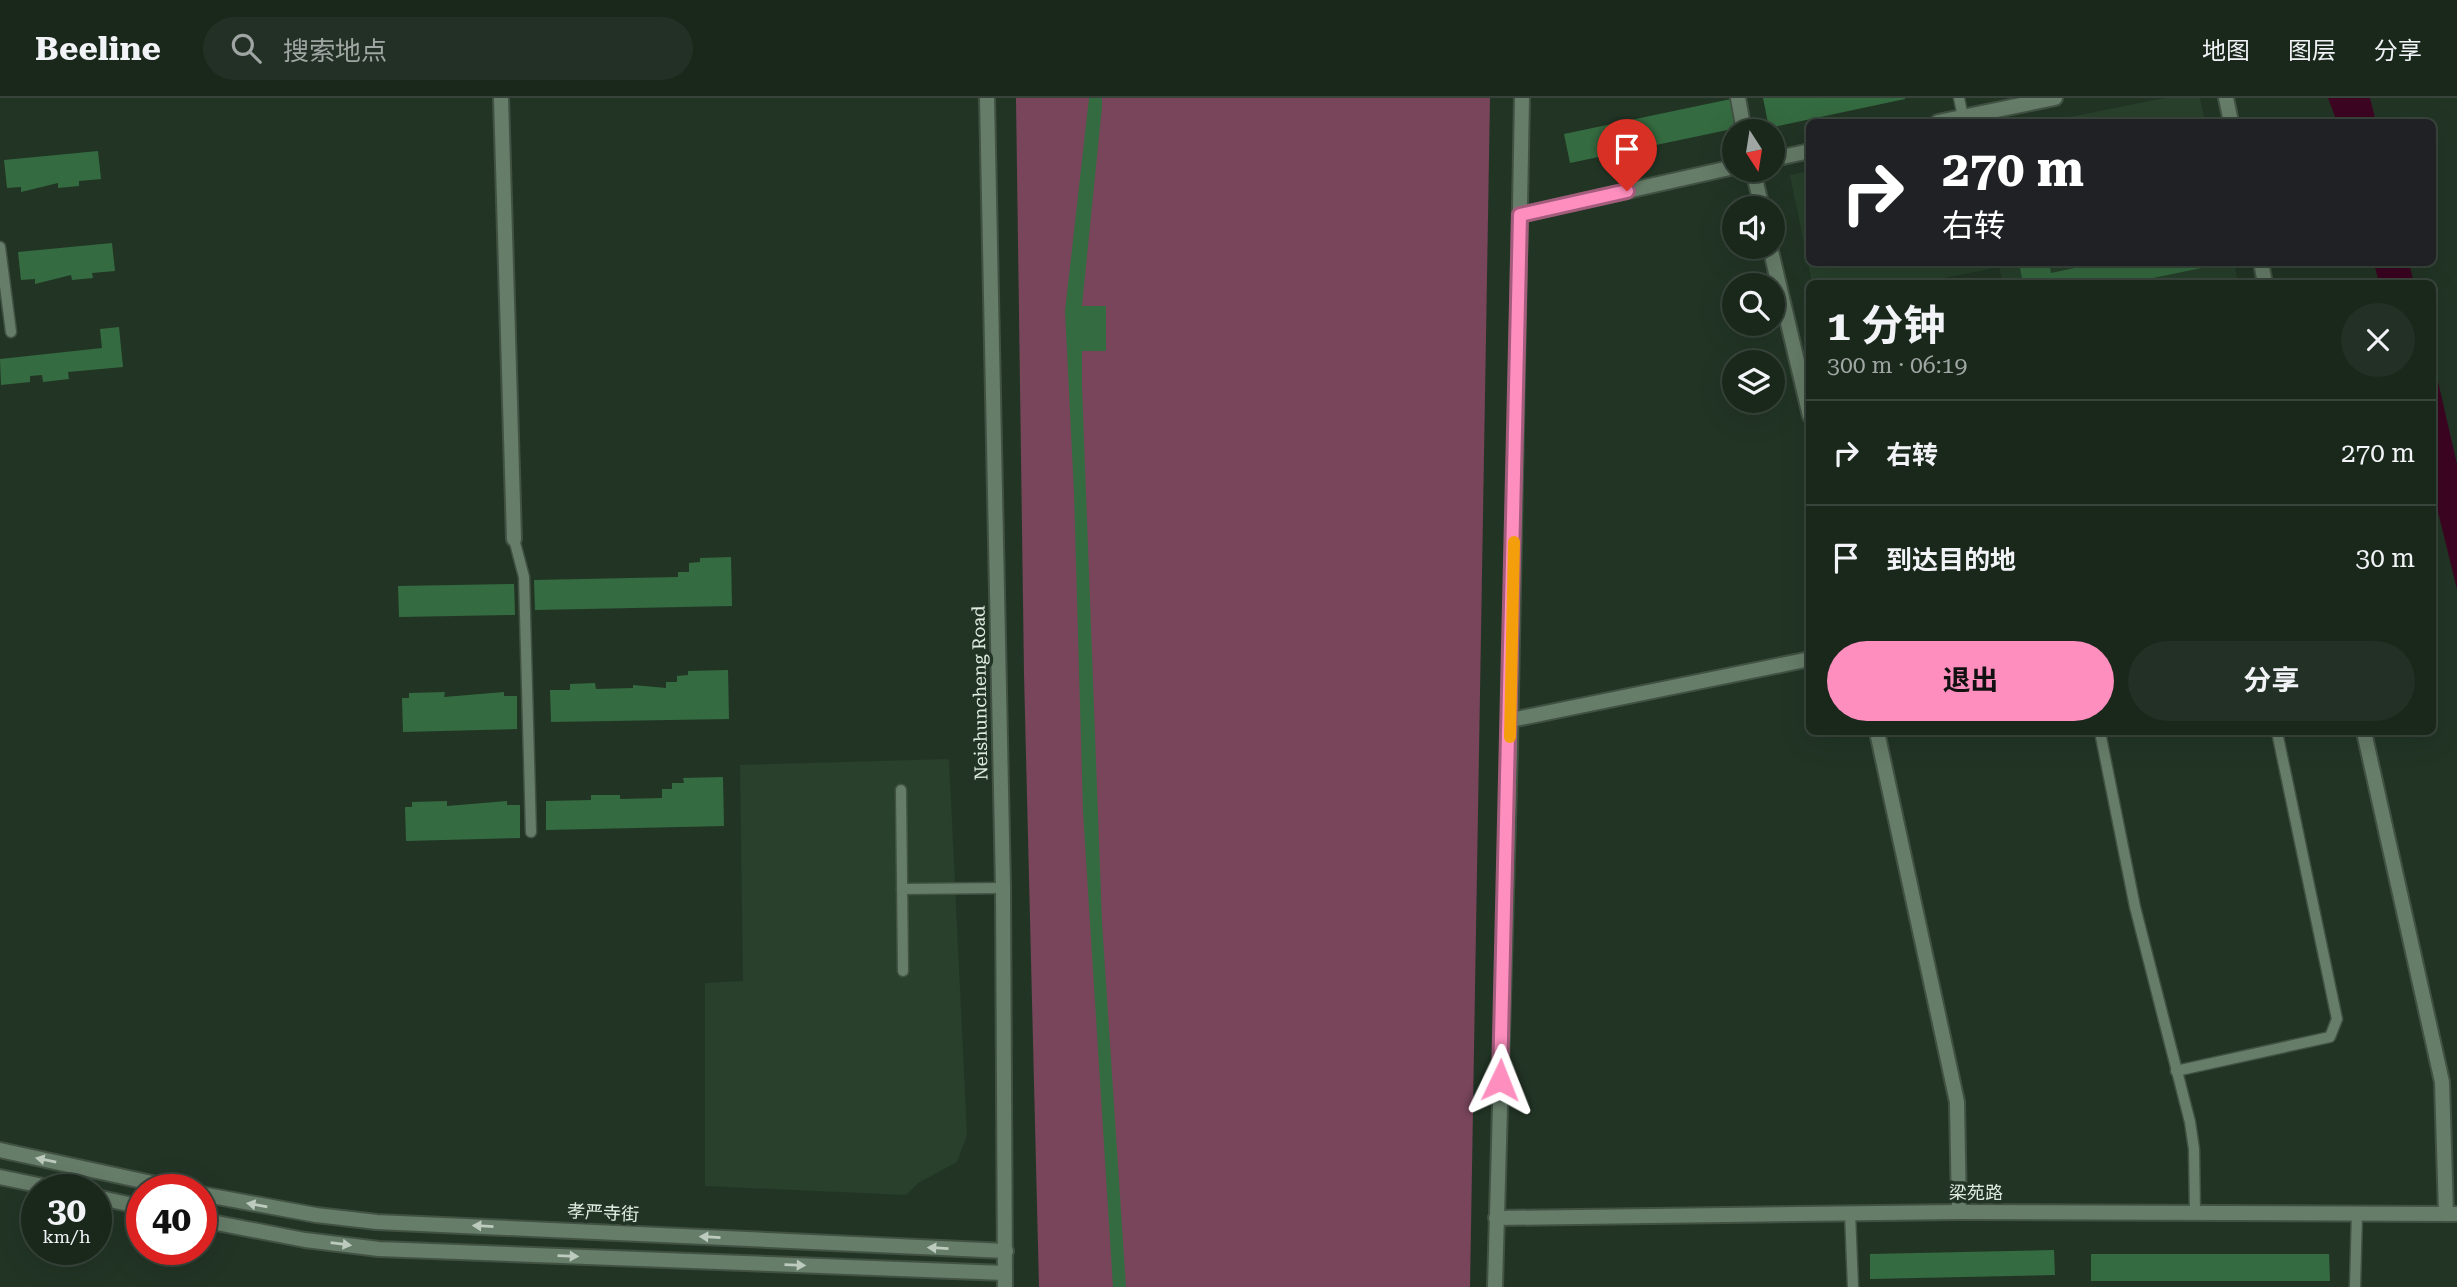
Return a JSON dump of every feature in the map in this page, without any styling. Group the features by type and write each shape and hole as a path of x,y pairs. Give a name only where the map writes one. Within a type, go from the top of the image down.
{"street":[{"path":"501,98 514,539"},
{"name":"Neishuncheng Road","path":"987,98 1003,888 1005,1280"},
{"path":"1495,1287 1511,720 1522,98"},
{"path":"1738,98 1742,119"},
{"path":"1953,119 2056,98"},
{"path":"2226,98 2230,119"},
{"path":"1785,156 1806,152"},
{"path":"1520,215 1722,170"},
{"path":"1773,259 1806,399"},
{"path":"1511,720 1806,660"},
{"path":"1878,735 1957,1102 1959,1212"},
{"path":"2365,735 2442,1082 2451,1214"},
{"path":"0,1150 126,1177"},
{"path":"0,1177 21,1181"},
{"name":"孝严寺街","path":"217,1197 316,1215 377,1222 1006,1251"},
{"name":"梁苑路","path":"1496,1218 1959,1212 2451,1214"},
{"path":"217,1223 305,1240 379,1249 1005,1280"}],"lane":[{"path":"1959,98 1963,117"},
{"path":"0,247 11,332"},
{"path":"514,539 524,577 531,832"},
{"path":"2100,735 2135,907 2186,1102 2194,1149 2195,1213"},
{"path":"2176,1070 2330,1037 2335,1029 2337,1019 2278,735"},
{"path":"901,790 903,971"},
{"path":"902,889 1003,888"},
{"path":"1850,1213 1853,1287"},
{"path":"2355,1287 2357,1213"}],"shaded area":[{"path":"1016,98 1490,98 1470,1287 1039,1287 1024,673"},
{"path":"2165,98 2200,98 2204,119 2060,119"},
{"path":"2328,98 2370,98 2375,119 2336,119"},
{"path":"1806,172 1806,254 1790,175"},
{"path":"1809,266 2235,266 2237,280 2002,280 1999,267 1935,280 1811,280"},
{"path":"2375,266 2410,266 2413,280 2378,280"},
{"path":"2436,373 2457,464 2457,589 2436,504"},
{"path":"949,759 967,1135 957,1162 918,1183 906,1195 705,1186 705,983 743,981 740,765"}],"building":[{"path":"1089,98 1102,98 1102,107 1082,306 1106,306 1106,351 1082,351 1082,385 1102,922 1126,1287 1113,1287 1083,812 1074,493 1065,311"},
{"path":"1763,98 1905,98 1806,119 1785,125 1785,119 1767,119"},
{"path":"1731,99 1735,119 1722,119 1722,131 1570,163 1564,134"},
{"path":"98,151 101,179 79,181 79,186 58,188 58,183 21,192 21,187 7,188 4,160"},
{"path":"112,243 115,271 92,273 93,278 72,280 71,275 35,284 35,279 21,280 18,252"},
{"path":"2020,266 2050,266 2051,273 2084,266 2211,266 2143,280 2022,280"},
{"path":"119,327 123,367 68,372 69,379 43,382 42,375 30,376 30,382 1,385 0,359 102,348 100,329"},
{"path":"731,557 732,606 535,610 534,580 678,577 678,572 689,572 689,563 700,562 700,558"},
{"path":"514,584 515,615 399,617 398,586"},
{"path":"728,670 729,719 551,722 550,690 570,690 570,684 595,683 596,689 633,688 633,685 666,688 666,682 677,682 677,676 688,675 688,671"},
{"path":"445,692 444,697 504,692 504,696 517,696 517,729 403,732 402,698 409,698 409,693"},
{"path":"723,777 724,826 546,830 546,801 591,800 591,795 620,795 620,799 662,798 662,789 672,789 672,783 684,783 683,778"},
{"path":"447,801 447,806 507,801 507,805 520,805 520,838 406,841 405,807 412,807 412,802"},
{"path":"2054,1250 2055,1275 1870,1279 1870,1254"},
{"path":"2091,1254 2329,1254 2330,1281 2091,1281"}],"slow traffic":[{"path":"1510,737 1514,542"}],"route":[{"path":"1500,1080 1511,720 1520,215 1627,191"}]}
